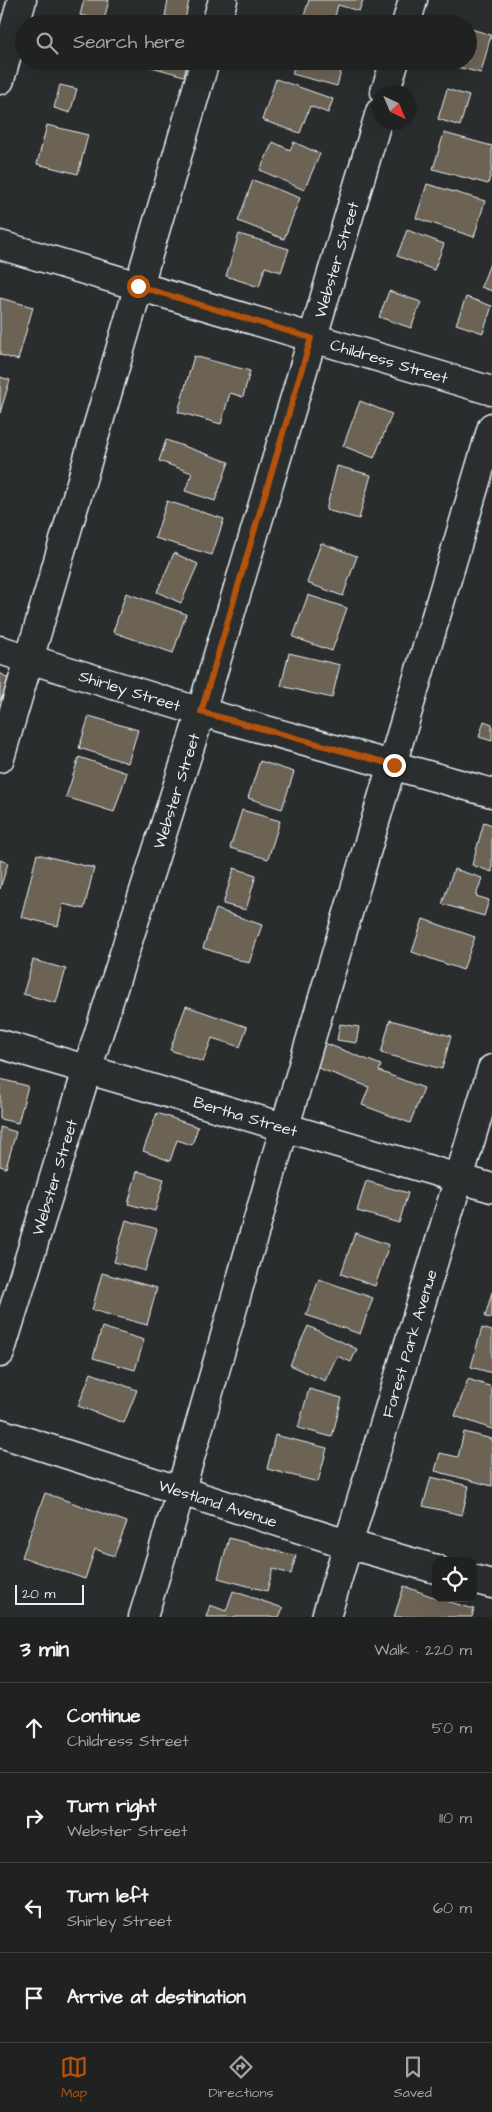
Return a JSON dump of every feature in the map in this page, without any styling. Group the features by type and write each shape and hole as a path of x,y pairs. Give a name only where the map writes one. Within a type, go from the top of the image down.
{"street":[{"path":"18,15 22,0"},
{"path":"219,15 223,0"},
{"path":"409,15 414,0"},
{"path":"0,80 15,25"},
{"path":"0,758 202,70"},
{"path":"388,85 392,70"},
{"name":"Webster Street","path":"0,1353 86,1070 201,712 375,130"},
{"name":"Childress Street","path":"0,245 492,392"},
{"path":"143,1617 182,1491 284,1128 394,765 492,427"},
{"name":"Shirley Street","path":"0,650 201,712 492,793"},
{"name":"Bertha Street","path":"0,1044 492,1188"},
{"name":"Forest Park Avenue","path":"326,1617 492,1069"},
{"name":"Westland Avenue","path":"0,1433 347,1544 432,1568"},
{"path":"477,1580 492,1584"}],"building":[{"path":"84,0 109,0 105,15 80,15"},
{"path":"168,0 189,0 186,15 165,15"},
{"path":"309,0 363,0 359,11 338,5 335,15 304,15"},
{"path":"477,31 491,35 481,73 469,70 477,70"},
{"path":"162,70 186,70 184,76"},
{"path":"293,70 341,70 337,86 292,74"},
{"path":"276,79 333,99 328,113 310,106 300,133 262,120"},
{"path":"60,85 77,89 70,113 54,108"},
{"path":"447,89 469,96 460,126 438,119"},
{"path":"47,125 88,135 78,174 37,164"},
{"path":"444,133 492,146 492,169 488,184 433,169"},
{"path":"273,142 290,150 294,142 320,154 304,190 260,170"},
{"path":"253,180 300,198 284,239 238,221"},
{"path":"427,184 485,201 474,237 416,218"},
{"path":"407,230 444,244 434,270 397,256"},
{"path":"239,234 289,249 281,272 265,267 259,287 226,276"},
{"path":"492,262 492,291 481,287"},
{"path":"389,291 421,302 411,328 379,317"},
{"path":"466,297 492,306 483,333 456,324"},
{"path":"0,298 33,307 18,360 0,355"},
{"path":"194,356 250,371 243,397 230,393 221,424 178,412"},
{"path":"0,377 10,380 0,413"},
{"path":"360,401 392,414 374,458 343,446"},
{"path":"166,440 229,462 215,501 185,491 192,473 159,461"},
{"path":"337,466 371,475 359,519 326,510"},
{"path":"167,501 224,519 212,555 155,538"},
{"path":"321,543 357,556 343,596 307,583"},
{"path":"174,553 198,564 181,603 157,592"},
{"path":"126,593 186,614 173,653 113,632"},
{"path":"308,595 347,608 332,651 293,637"},
{"path":"289,653 340,665 332,698 281,686"},
{"path":"0,673 11,680 0,701"},
{"path":"89,716 138,730 128,763 79,748"},
{"path":"484,721 492,724 492,741 479,737"},
{"path":"79,757 127,773 114,812 66,797"},
{"path":"260,761 294,772 282,809 248,798"},
{"path":"242,810 280,821 268,859 230,848"},
{"path":"484,822 492,825 492,872 472,865"},
{"path":"37,854 94,868 84,909 63,904 58,926 21,917"},
{"path":"0,860 8,863 0,889"},
{"path":"234,868 256,875 246,910 223,904"},
{"path":"454,869 482,878 476,896 489,900 484,916 442,904"},
{"path":"216,909 262,925 249,963 203,948"},
{"path":"423,919 475,937 463,970 412,952"},
{"path":"33,960 66,969 56,1003 23,994"},
{"path":"186,1006 247,1027 240,1047 212,1038 203,1062 170,1050"},
{"path":"390,1020 451,1036 442,1069 381,1053"},
{"path":"340,1024 359,1027 356,1043 337,1040"},
{"path":"322,1042 381,1065 379,1071 424,1088 410,1123 362,1105 369,1087 313,1066"},
{"path":"0,1079 28,1086 18,1123 0,1119"},
{"path":"157,1113 198,1127 192,1145 177,1140 170,1161 143,1151"},
{"path":"0,1127 16,1132 6,1168 0,1166"},
{"path":"137,1171 164,1179 155,1211 128,1204"},
{"path":"366,1181 408,1193 399,1223 357,1211"},
{"path":"126,1220 157,1229 145,1271 114,1262"},
{"path":"355,1233 389,1245 375,1286 341,1274"},
{"path":"102,1273 157,1288 147,1325 92,1310"},
{"path":"319,1279 373,1298 360,1334 306,1315"},
{"path":"492,1292 492,1318 485,1317"},
{"path":"308,1326 357,1349 351,1362 337,1356 325,1381 290,1365"},
{"path":"102,1327 144,1340 135,1370 93,1358"},
{"path":"482,1328 492,1331 492,1373 471,1367"},
{"path":"91,1373 137,1390 124,1423 78,1406"},
{"path":"468,1379 492,1387 492,1429 455,1416"},
{"path":"309,1389 342,1398 332,1437 298,1428"},
{"path":"464,1432 492,1439 492,1486 435,1471 440,1453 458,1457"},
{"path":"275,1435 327,1448 318,1482 267,1469"},
{"path":"431,1477 469,1486 462,1515 423,1506"},
{"path":"45,1493 127,1522 114,1556 95,1549 85,1579 22,1557"},
{"path":"229,1538 296,1556 291,1574 273,1569 267,1591 218,1578"},
{"path":"404,1586 432,1596 432,1602 450,1602 474,1609 472,1617 394,1617"},
{"path":"233,1591 283,1608 279,1617 206,1617 210,1605 226,1611"}],"route":[{"path":"138,286 311,338 201,712 394,765"}]}
